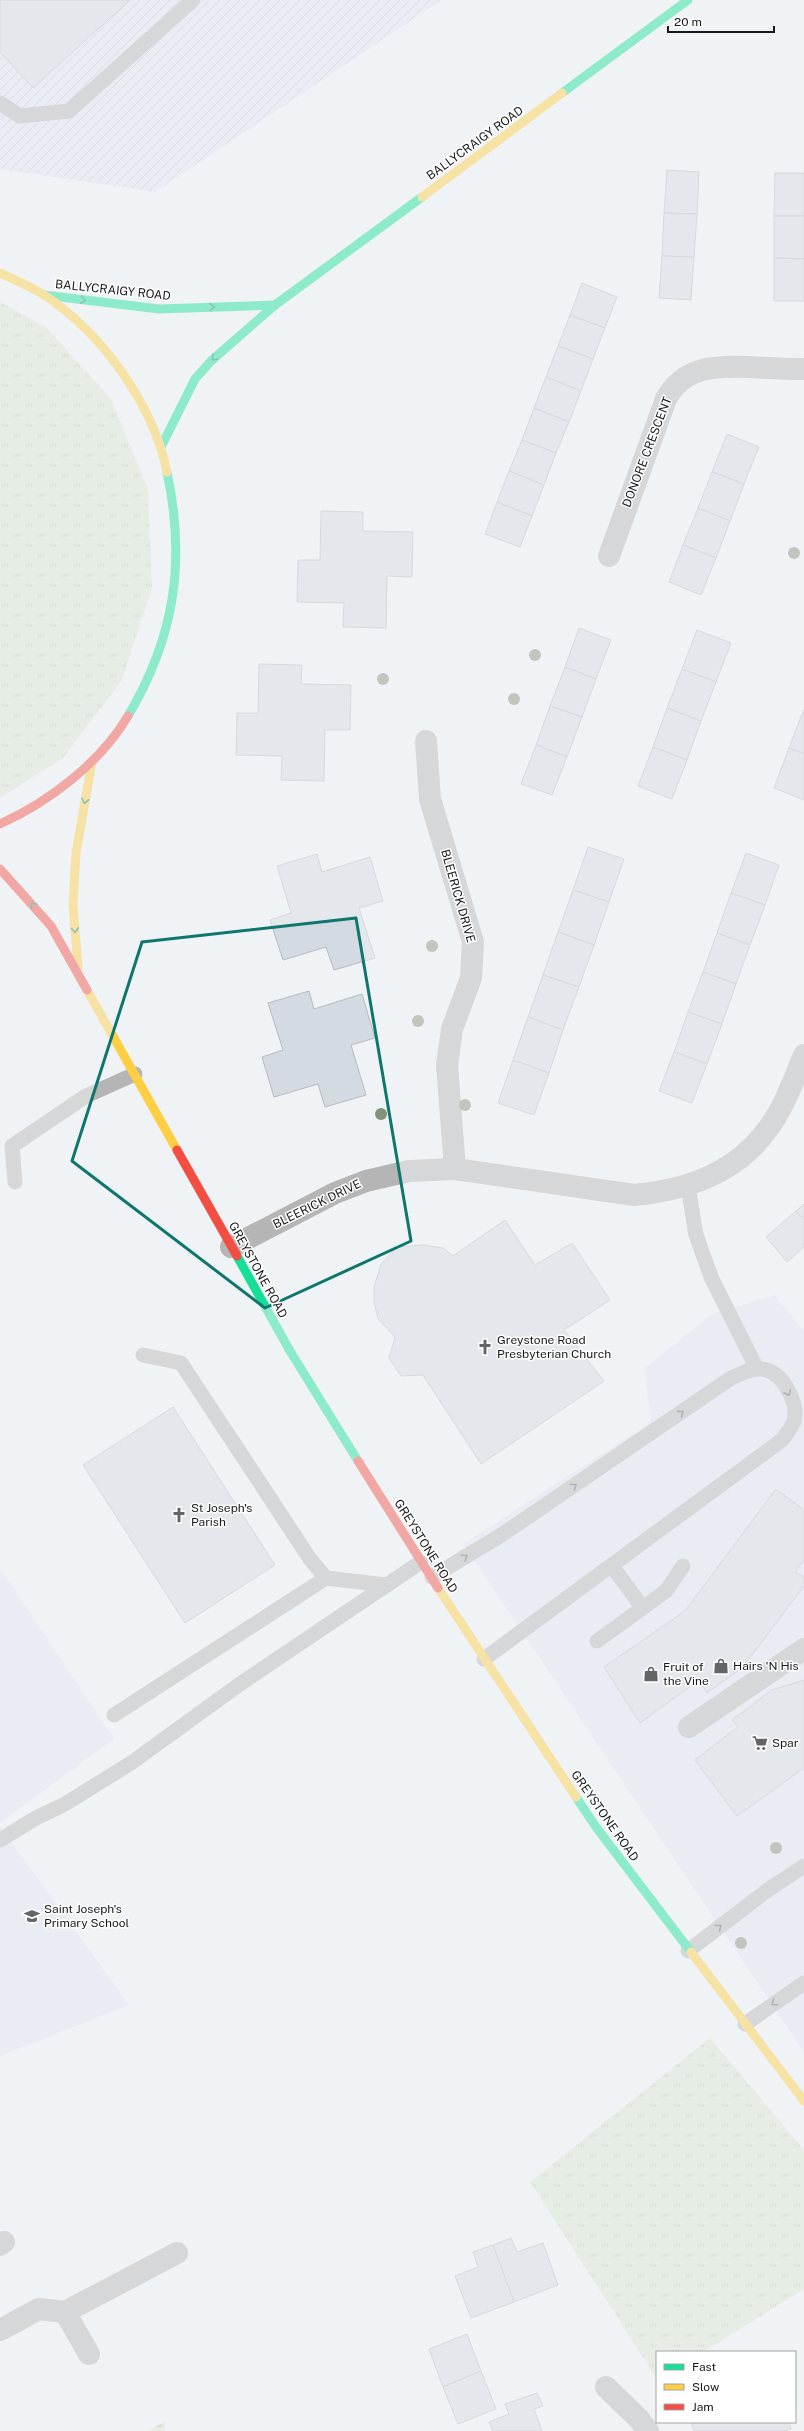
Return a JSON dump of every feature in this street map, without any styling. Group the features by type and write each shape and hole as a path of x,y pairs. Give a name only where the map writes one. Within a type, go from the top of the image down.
{"main road":[{"name":"BALLYCRAIGY ROAD","path":"161,447 195,379 211,361 275,305 688,0"},
{"path":"0,273 44,295 98,343 133,388 161,447 174,494 178,542 174,597 165,638 148,683 123,725 92,762 24,814 0,824"},
{"name":"BALLYCRAIGY ROAD","path":"44,295 159,309 275,305"},
{"name":"GREYSTONE ROAD","path":"78,972 73,905 76,854 92,762"},
{"name":"GREYSTONE ROAD","path":"0,869 51,926 290,1351 421,1562 484,1659 596,1827 688,1951 804,2101"}],"street":[{"name":"DONORE CRESCENT","path":"609,556 666,399 678,382 692,373 712,367 804,369"},
{"name":"BLEERICK DRIVE","path":"426,741 430,799 472,942 471,978 452,1029 447,1065 455,1169"},
{"name":"BLEERICK DRIVE","path":"231,1247 335,1193 366,1181 409,1171 455,1169 634,1195 656,1193 688,1186 727,1168 750,1151 781,1108 804,1055"},
{"path":"689,1728 804,1649"},
{"path":"0,2330 39,2309 65,2312 177,2252"},
{"path":"65,2312 89,2354"},
{"path":"606,2387 648,2431"}],"lane":[{"path":"0,103 20,116 69,111 193,0"},
{"path":"15,1182 12,1146 86,1096 135,1074"},
{"path":"688,1186 696,1235 711,1276 757,1370"},
{"path":"143,1355 181,1363 310,1559 326,1578"},
{"path":"432,1577 503,1534 661,1428 719,1385 741,1373 757,1370 772,1372 780,1378 788,1391 794,1407 794,1421 788,1433 774,1447 484,1659"},
{"path":"0,1840 36,1818 65,1804 131,1763 240,1684 421,1562"},
{"path":"612,1566 642,1607"},
{"path":"597,1641 666,1591 682,1566"},
{"path":"114,1715 326,1578 386,1585"},
{"path":"688,1951 769,1889 804,1866"},
{"path":"745,2024 804,1983"}],"highlighted area":[{"path":"356,918 411,1241 265,1308 72,1161 142,942"}],"shaded area":[{"path":"0,0 442,0 155,192 0,169"},
{"path":"775,1295 804,1331 804,2052 463,1544 651,1422 644,1369 712,1314"},
{"path":"0,1568 114,1739 0,1823"},
{"name":"Saint Joseph's Primary School","path":"0,1826 129,2005 0,2056"}],"green space":[{"path":"0,302 46,327 111,399 148,490 152,587 122,680 63,758 0,798"},
{"path":"710,2038 804,2150 804,2289 705,2351 656,2351 656,2377 530,2182"},
{"path":"166,2421 164,2431 148,2431"}],"building":[{"path":"0,0 130,0 33,88 0,52"},
{"path":"667,170 699,172 697,214 664,213"},
{"path":"775,173 804,173 804,216 774,216"},
{"path":"664,213 697,214 694,257 662,256"},
{"path":"774,216 804,216 804,259 774,258"},
{"path":"662,256 694,257 691,300 659,298"},
{"path":"774,258 804,259 804,301 774,301"},
{"path":"582,283 617,297 605,328 570,315"},
{"path":"570,315 605,328 593,359 558,346"},
{"path":"558,346 593,359 581,391 546,377"},
{"path":"546,377 581,391 569,422 534,408"},
{"path":"534,408 569,422 556,453 522,440"},
{"path":"727,434 759,447 744,484 712,472"},
{"path":"522,440 556,453 544,485 509,471"},
{"path":"509,471 544,485 532,516 497,502"},
{"path":"712,472 744,484 730,521 698,508"},
{"path":"497,502 532,516 520,547 485,534"},
{"path":"698,508 730,521 716,558 683,545"},
{"path":"321,511 363,512 363,531 413,532 412,577 387,576 386,628 343,627 344,603 297,602 298,560 320,560"},
{"path":"683,545 716,558 701,595 669,582"},
{"path":"579,628 611,640 596,679 565,667"},
{"path":"697,630 731,643 716,682 682,669"},
{"path":"259,664 302,665 301,684 351,685 350,730 325,730 324,781 281,780 282,756 236,755 237,713 258,713"},
{"path":"565,667 596,679 582,717 550,706"},
{"path":"682,669 716,682 701,721 667,708"},
{"path":"550,706 582,717 567,757 536,745"},
{"path":"667,708 701,721 687,760 653,747"},
{"path":"804,709 804,754 789,748"},
{"path":"536,745 567,757 552,795 521,784"},
{"path":"653,747 687,760 672,799 638,786"},
{"path":"789,748 804,754 804,800 774,788"},
{"path":"588,847 624,859 609,902 573,890"},
{"path":"746,853 779,865 765,905 731,893"},
{"path":"317,854 322,872 370,857 383,901 359,908 375,958 334,970 326,947 283,960 270,920 291,913 277,866"},
{"path":"573,890 609,902 594,945 558,932"},
{"path":"731,893 765,905 750,945 717,933"},
{"path":"558,932 594,945 579,987 543,975"},
{"path":"717,933 750,945 736,984 703,972"},
{"path":"703,972 736,984 722,1024 688,1012"},
{"path":"543,975 579,987 563,1030 528,1017"},
{"path":"309,991 314,1009 362,994 375,1038 351,1045 366,1095 325,1107 318,1084 274,1097 262,1057 283,1050 268,1003"},
{"path":"688,1012 722,1024 707,1064 674,1052"},
{"path":"528,1017 563,1030 549,1073 513,1060"},
{"path":"674,1052 707,1064 692,1103 659,1091"},
{"path":"513,1060 549,1073 534,1115 498,1103"},
{"path":"804,1204 804,1220 796,1211"},
{"path":"796,1211 804,1220 804,1247 787,1262 766,1237"},
{"name":"Greystone Road Presbyterian Church","path":"505,1220 535,1265 572,1243 610,1300 564,1330 604,1381 481,1464 423,1375 401,1376 389,1358 395,1337 378,1319 374,1301 374,1287 381,1264 397,1247 423,1245 443,1248 453,1256"},
{"name":"St Joseph's Parish","path":"173,1407 275,1565 185,1623 83,1465"},
{"path":"776,1489 804,1510 804,1560 795,1572 804,1577 804,1586 743,1667 707,1693 699,1680 640,1723 604,1667 685,1611"},
{"name":"Spar","path":"804,1680 804,1768 737,1816 695,1760 738,1727 732,1720 772,1690"},
{"path":"511,2238 517,2252 543,2243 558,2285 514,2302 493,2245"},
{"path":"493,2245 514,2302 471,2318 455,2276 478,2267 473,2252"},
{"path":"467,2334 481,2371 443,2387 429,2349"},
{"path":"481,2371 496,2409 458,2424 443,2387"},
{"path":"537,2393 543,2406 534,2409 542,2431 493,2431 489,2422 509,2414 505,2404"},
{"path":"691,2423 789,2423 791,2429 784,2431 694,2431"}],"traffic: fast":[{"path":"562,93 688,0"},
{"path":"161,447 195,379 211,361 275,305 422,197"},
{"path":"44,295 159,309 275,305"},
{"path":"128,716 157,657 166,628 172,598 176,537 173,505 167,472"},
{"path":"237,1256 290,1351 358,1461"},
{"path":"576,1797 596,1827 691,1952"}],"traffic: slow":[{"path":"422,197 562,93"},
{"path":"0,273 44,295 86,329 105,350 122,372 150,421 160,446 167,472"},
{"path":"78,967 73,905 76,853 92,762"},
{"path":"87,990 177,1150"},
{"path":"438,1588 576,1797"},
{"path":"691,1952 804,2101"}],"traffic: jam":[{"path":"0,824 37,804 55,792 89,765 117,733 128,716"},
{"path":"0,869 51,926 87,990"},
{"path":"177,1150 237,1256"},
{"path":"358,1461 438,1588"}],"place":[{"name":"Greystone Road Presbyterian Church","path":"485,1347"},
{"name":"St Joseph's Parish","path":"179,1515"},
{"name":"Hairs 'N His","path":"721,1666"},
{"name":"Fruit of the Vine","path":"651,1674"},
{"name":"Spar","path":"760,1743"},
{"name":"Saint Joseph's Primary School","path":"32,1916"}]}
